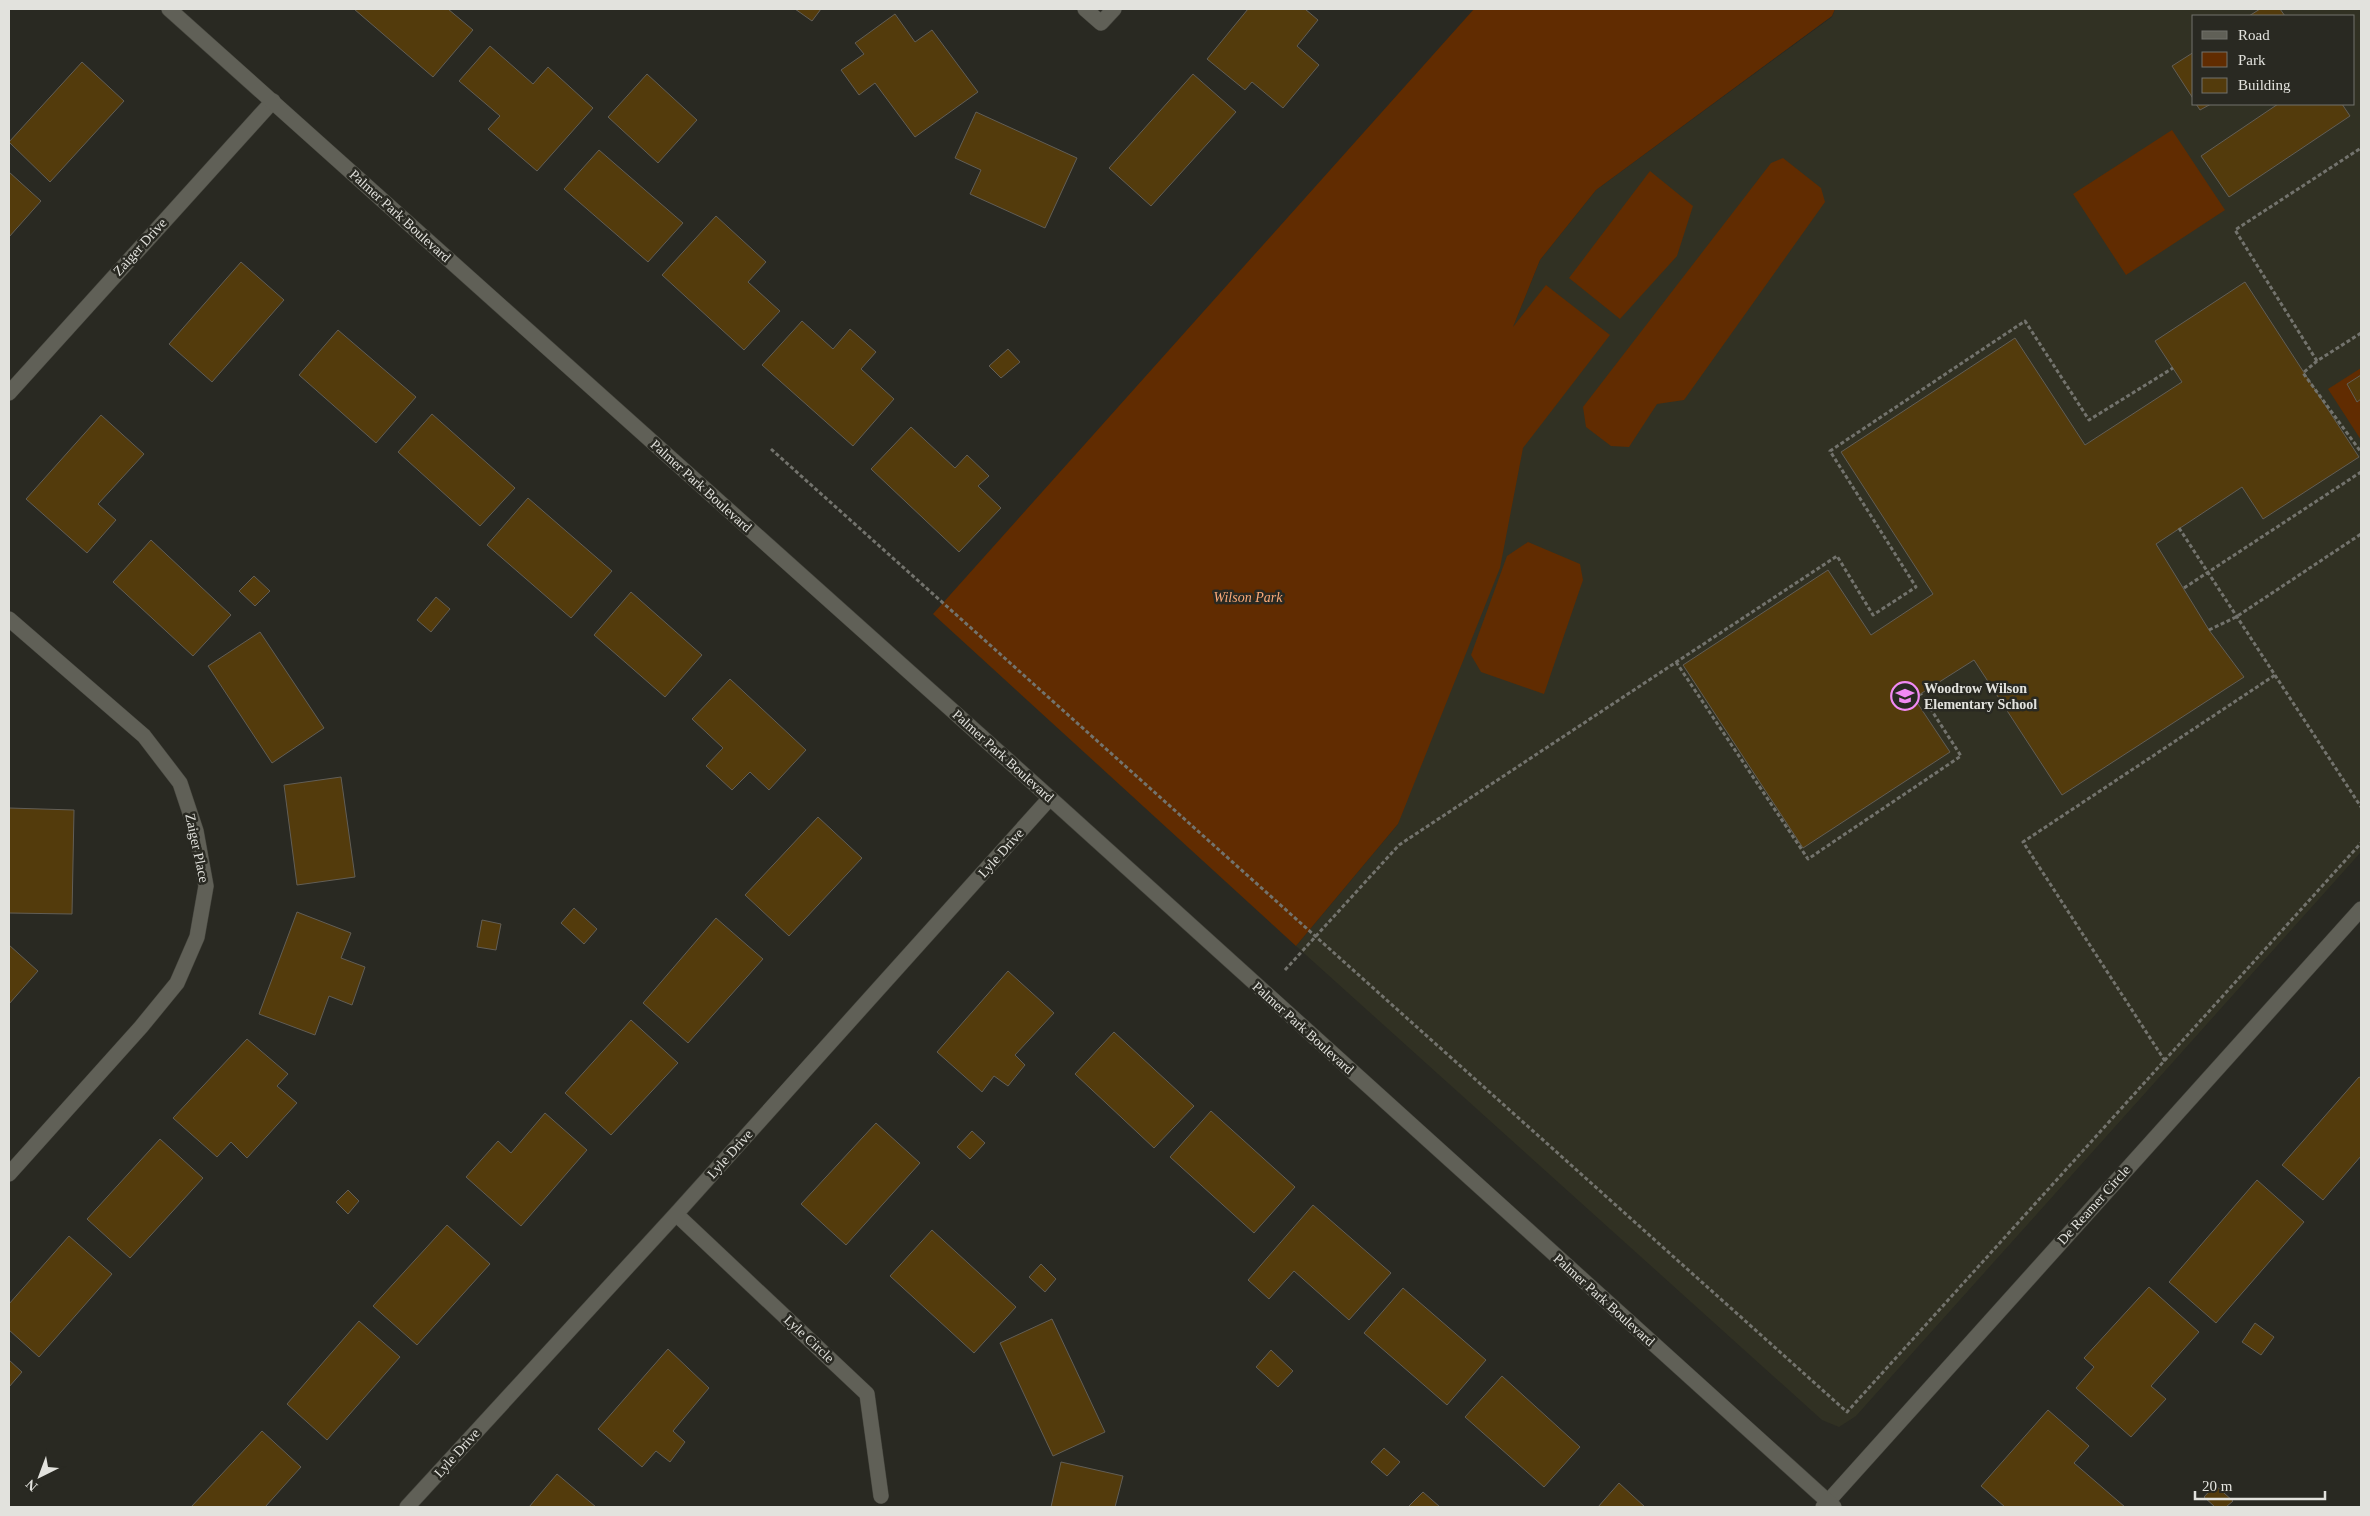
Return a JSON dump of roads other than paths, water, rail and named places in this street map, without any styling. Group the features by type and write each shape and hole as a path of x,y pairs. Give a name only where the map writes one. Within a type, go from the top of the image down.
{"street":[{"name":"Palmer Park Boulevard","path":"169,9 1050,798 1828,1505"},
{"path":"1085,9 1101,23 1114,9"},
{"name":"Zaiger Drive","path":"9,393 272,102"},
{"name":"Zaiger Place","path":"9,619 144,736 180,783 196,831 206,886 197,937 177,983 141,1027 9,1174"},
{"name":"Lyle Drive","path":"407,1507 676,1214 1050,798"},
{"name":"De Reamer Circle","path":"1828,1505 2361,909"},
{"name":"Lyle Circle","path":"676,1214 867,1394 881,1496"}],"place":[{"name":"Woodrow Wilson Elementary School","path":"1905,696"}],"park label":[{"name":"Wilson Park","path":"1248,597"}]}
